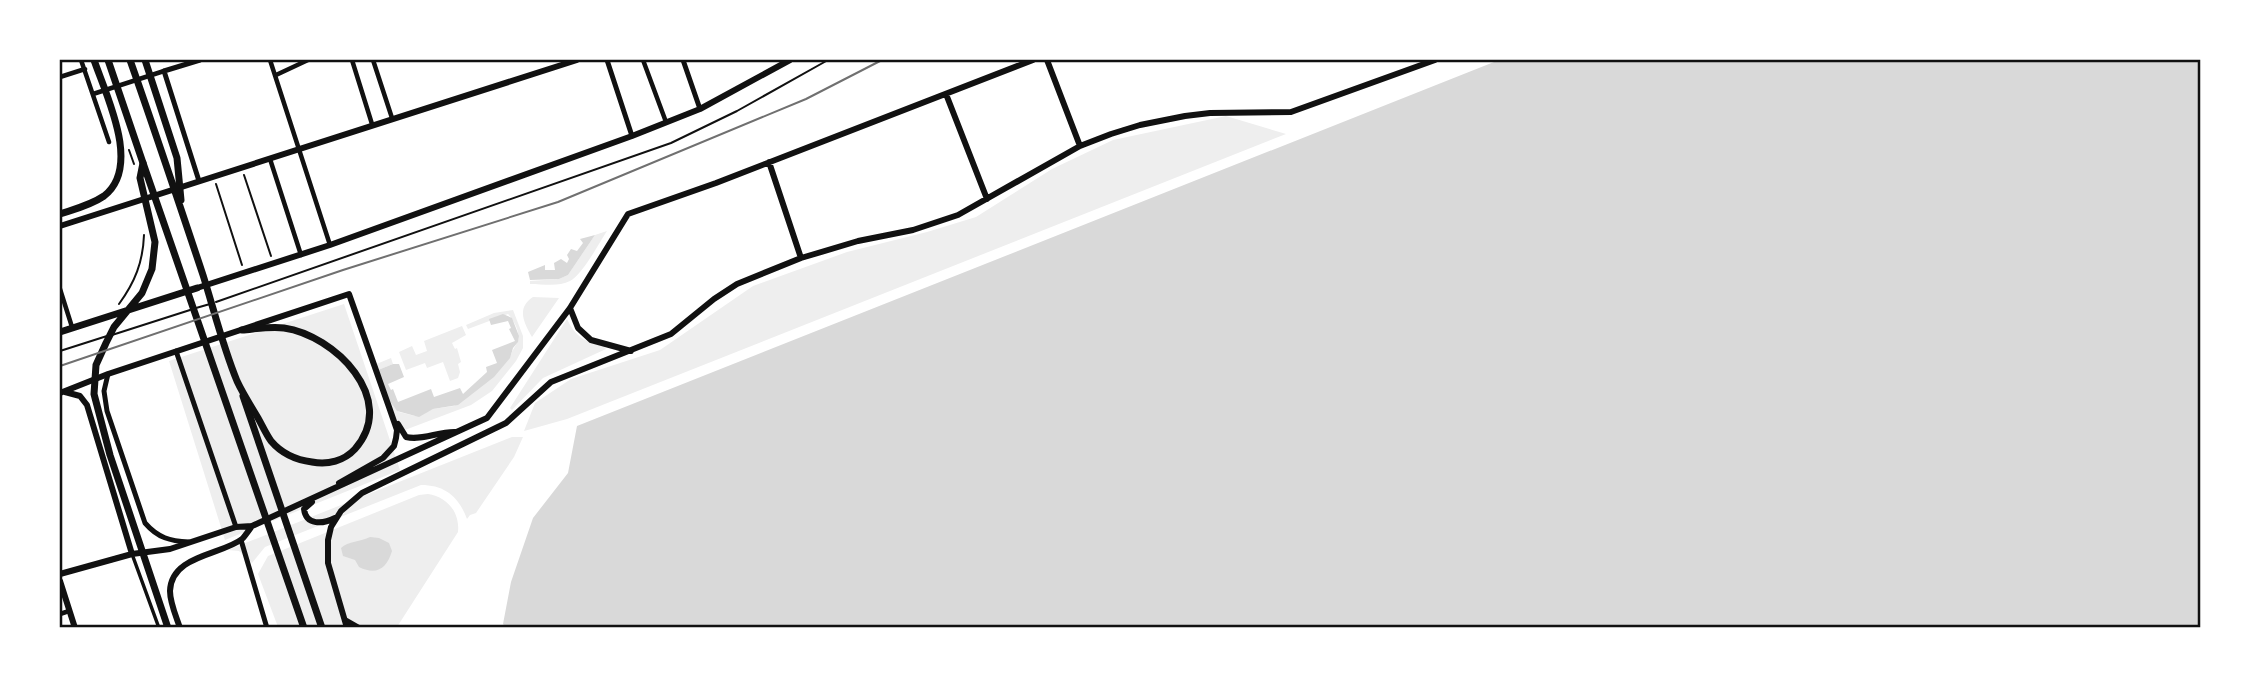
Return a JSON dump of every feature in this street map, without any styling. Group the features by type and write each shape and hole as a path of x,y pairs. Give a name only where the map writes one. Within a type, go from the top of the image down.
{"main road":[{"path":"62,213 93,203 107,194 121,169 121,144 94,60"},
{"path":"108,60 139,164 304,628"},
{"path":"131,60 322,628"},
{"path":"145,60 180,169 181,207"},
{"path":"60,226 577,60"},
{"path":"60,331 301,255 632,136 700,109 790,60"},
{"path":"60,574 132,554 170,549 236,527 252,526 487,418 570,308 628,214 716,183 1033,60"},
{"path":"1047,60 1080,146"},
{"path":"359,628 346,624 328,562 328,540 336,517 362,493 506,423 551,382 671,334 737,284 801,258 958,215 1080,146 1130,128 1185,116 1291,112 1435,60"},
{"path":"946,94 987,199"},
{"path":"769,162 801,258"},
{"path":"139,164 155,242 152,269 142,293 114,327 106,343 96,365 94,394 110,455 168,628"},
{"path":"62,392 347,294 351,296 397,430 394,446 383,458 347,477 303,509 309,520 318,523 325,523 336,517"},
{"path":"570,308 578,328 592,340 631,351"},
{"path":"237,381 271,440 286,454 298,460 336,462 352,453 362,442 369,424 369,407 359,377 351,366 320,340 283,327 242,330"},
{"path":"62,392 77,394 87,405 132,554"},
{"path":"389,407 405,437 414,439 458,432"},
{"path":"180,628 171,600 171,582 187,563 241,540 252,526"},
{"path":"60,581 75,628"}],"street":[{"path":"81,60 109,142"},
{"path":"93,94 200,60"},
{"path":"270,60 330,245"},
{"path":"276,75 308,60"},
{"path":"352,60 372,124"},
{"path":"373,60 392,118"},
{"path":"607,60 632,136"},
{"path":"643,60 666,122"},
{"path":"683,60 700,109"},
{"path":"60,77 85,69"},
{"path":"164,71 198,181"},
{"path":"270,158 301,255"},
{"path":"60,289 72,327"},
{"path":"176,351 236,527"},
{"path":"108,374 104,391 107,411 145,523 154,533 164,538 192,542"},
{"path":"241,540 267,628"},
{"path":"132,554 159,628"},
{"path":"60,614 69,611"}],"lane":[{"path":"60,351 230,298 671,143 737,111 828,60"}],"path":[{"path":"125,141 139,164"},
{"path":"242,167 273,264"},
{"path":"213,176 244,273"},
{"path":"119,304 140,268 145,232"}],"shaded area":[{"path":"1499,60 2200,60 2200,627 506,628 503,624 511,582 533,518 568,473 577,426"},
{"path":"1226,116 1286,134 567,419 524,431 535,403 571,379 660,350 753,286 847,252 976,217 1052,169 1113,140"},
{"path":"607,231 585,265 570,281 556,285 530,284 530,281 559,279 568,275 595,235"},
{"path":"595,235 568,275 559,279 530,280 528,272 545,265 545,270 555,270 554,263 561,259 567,263 567,255 571,249 577,251 583,243 580,239"},
{"path":"533,297 559,298 532,337 524,321 523,311"},
{"path":"344,304 400,470 225,540 169,361"},
{"path":"513,310 523,336 523,348 492,391 471,405 397,433 374,365 391,358 393,364 378,370 387,397 399,412 415,416 433,409 454,406 511,355 519,336 508,314 468,329 466,325 494,313"},
{"path":"503,314 512,318 519,336 510,358 494,377 458,405 433,409 419,417 397,411 387,397 378,370 399,364 404,377 388,384 398,402 431,389 434,397 460,388 463,394 487,372 486,367 497,363 492,350 515,341 508,321 491,325 489,319"},
{"path":"567,319 581,338 606,349 543,378 512,410 510,408"},
{"path":"462,326 466,335 452,343 455,349 457,348 461,362 458,364 458,378 450,381 443,362 427,368 425,363 406,370 399,352 412,346 416,355 427,351 424,341"},
{"path":"512,437 523,437 514,457 476,513 467,519 460,504 450,494 437,487 421,485 265,547 252,563 239,551 228,550"},
{"path":"428,494 441,498 451,507 457,518 458,532 397,627 278,627 258,574 268,556 419,495"},
{"path":"370,537 389,543 392,551 384,566 371,571 359,567 355,560 343,556 341,548"}],"tram line":[{"path":"60,366 343,270 558,202 806,99 882,60"}]}
